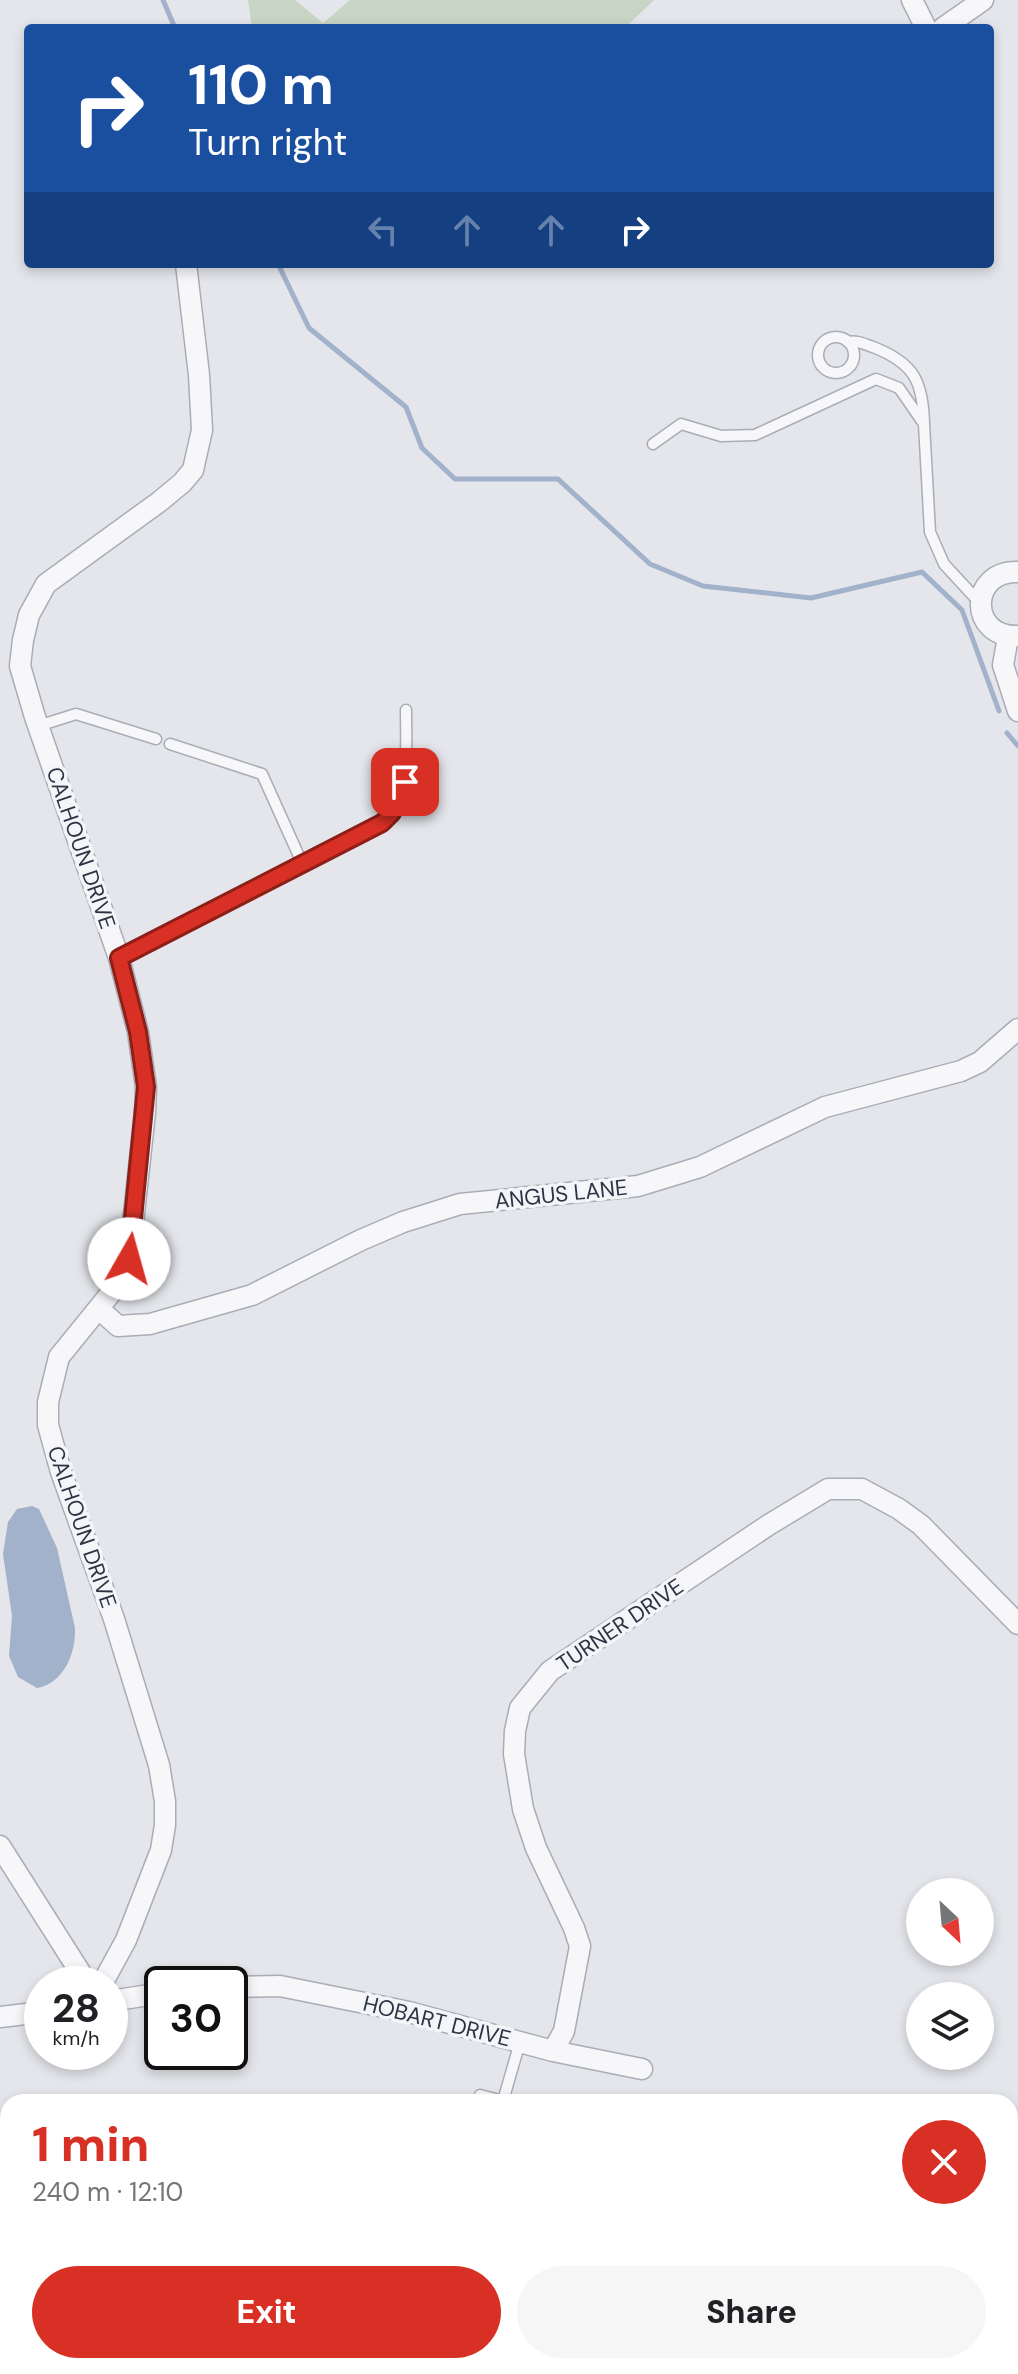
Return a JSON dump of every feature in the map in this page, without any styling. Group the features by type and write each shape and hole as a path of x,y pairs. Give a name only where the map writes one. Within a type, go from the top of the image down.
{"street":[{"path":"912,0 924,24"},
{"path":"949,24 983,0"},
{"name":"CALHOUN DRIVE","path":"112,1966 126,1940 161,1850 165,1825 159,1765 112,1616 71,1504 48,1425 50,1392 59,1357 119,1283 129,1259 145,1113 143,1062 119,958 20,666 23,640 36,599 46,584 182,483 193,470 202,430 186,268"},
{"path":"1018,572 1002,573 992,579 980,603 981,614 988,625 998,633 1013,637 1003,665 1018,711"},
{"name":"ANGUS LANE","path":"99,1309 118,1326 150,1324 252,1295 361,1240 431,1212 460,1204 638,1186 700,1167 825,1107 961,1071 980,1062 1018,1029"},
{"name":"TURNER DRIVE","path":"553,2051 564,2031 580,1946 536,1848 523,1809 514,1754 520,1708 550,1671 770,1524 828,1489 862,1489 899,1509 921,1525 1018,1624"},
{"path":"0,1846 76,1966"},
{"name":"HOBART DRIVE","path":"248,1987 280,1986 409,2012 553,2051 642,2069"},
{"path":"0,2017 24,2014"}],"lane":[{"path":"848,342 855,341 887,353 913,371 924,397 930,532 944,564 980,603"},
{"path":"653,444 681,424 721,436 755,435 876,379 899,388 924,424"},
{"path":"119,958 382,823 392,813 405,782 406,710"},
{"path":"38,726 76,714 156,739"},
{"path":"170,744 262,774 303,865"},
{"path":"505,2094 520,2042"}],"green space":[{"path":"248,0 295,0 323,23 350,0 654,0 629,24 251,24"}],"water":[{"path":"32,1506 39,1509 57,1548 75,1628 71,1657 66,1666 54,1680 37,1688 18,1677 9,1656 12,1616 3,1554 8,1522 17,1509"}],"waterway":[{"path":"163,0 173,24"},
{"path":"280,268 309,328 406,407 422,448 455,479 558,479 650,564 703,586 811,598 922,572 962,610 999,711"},
{"path":"1007,733 1018,746"}],"route":[{"path":"129,1259 146,1087 138,1032 119,958 382,823 392,813 405,782"}]}
